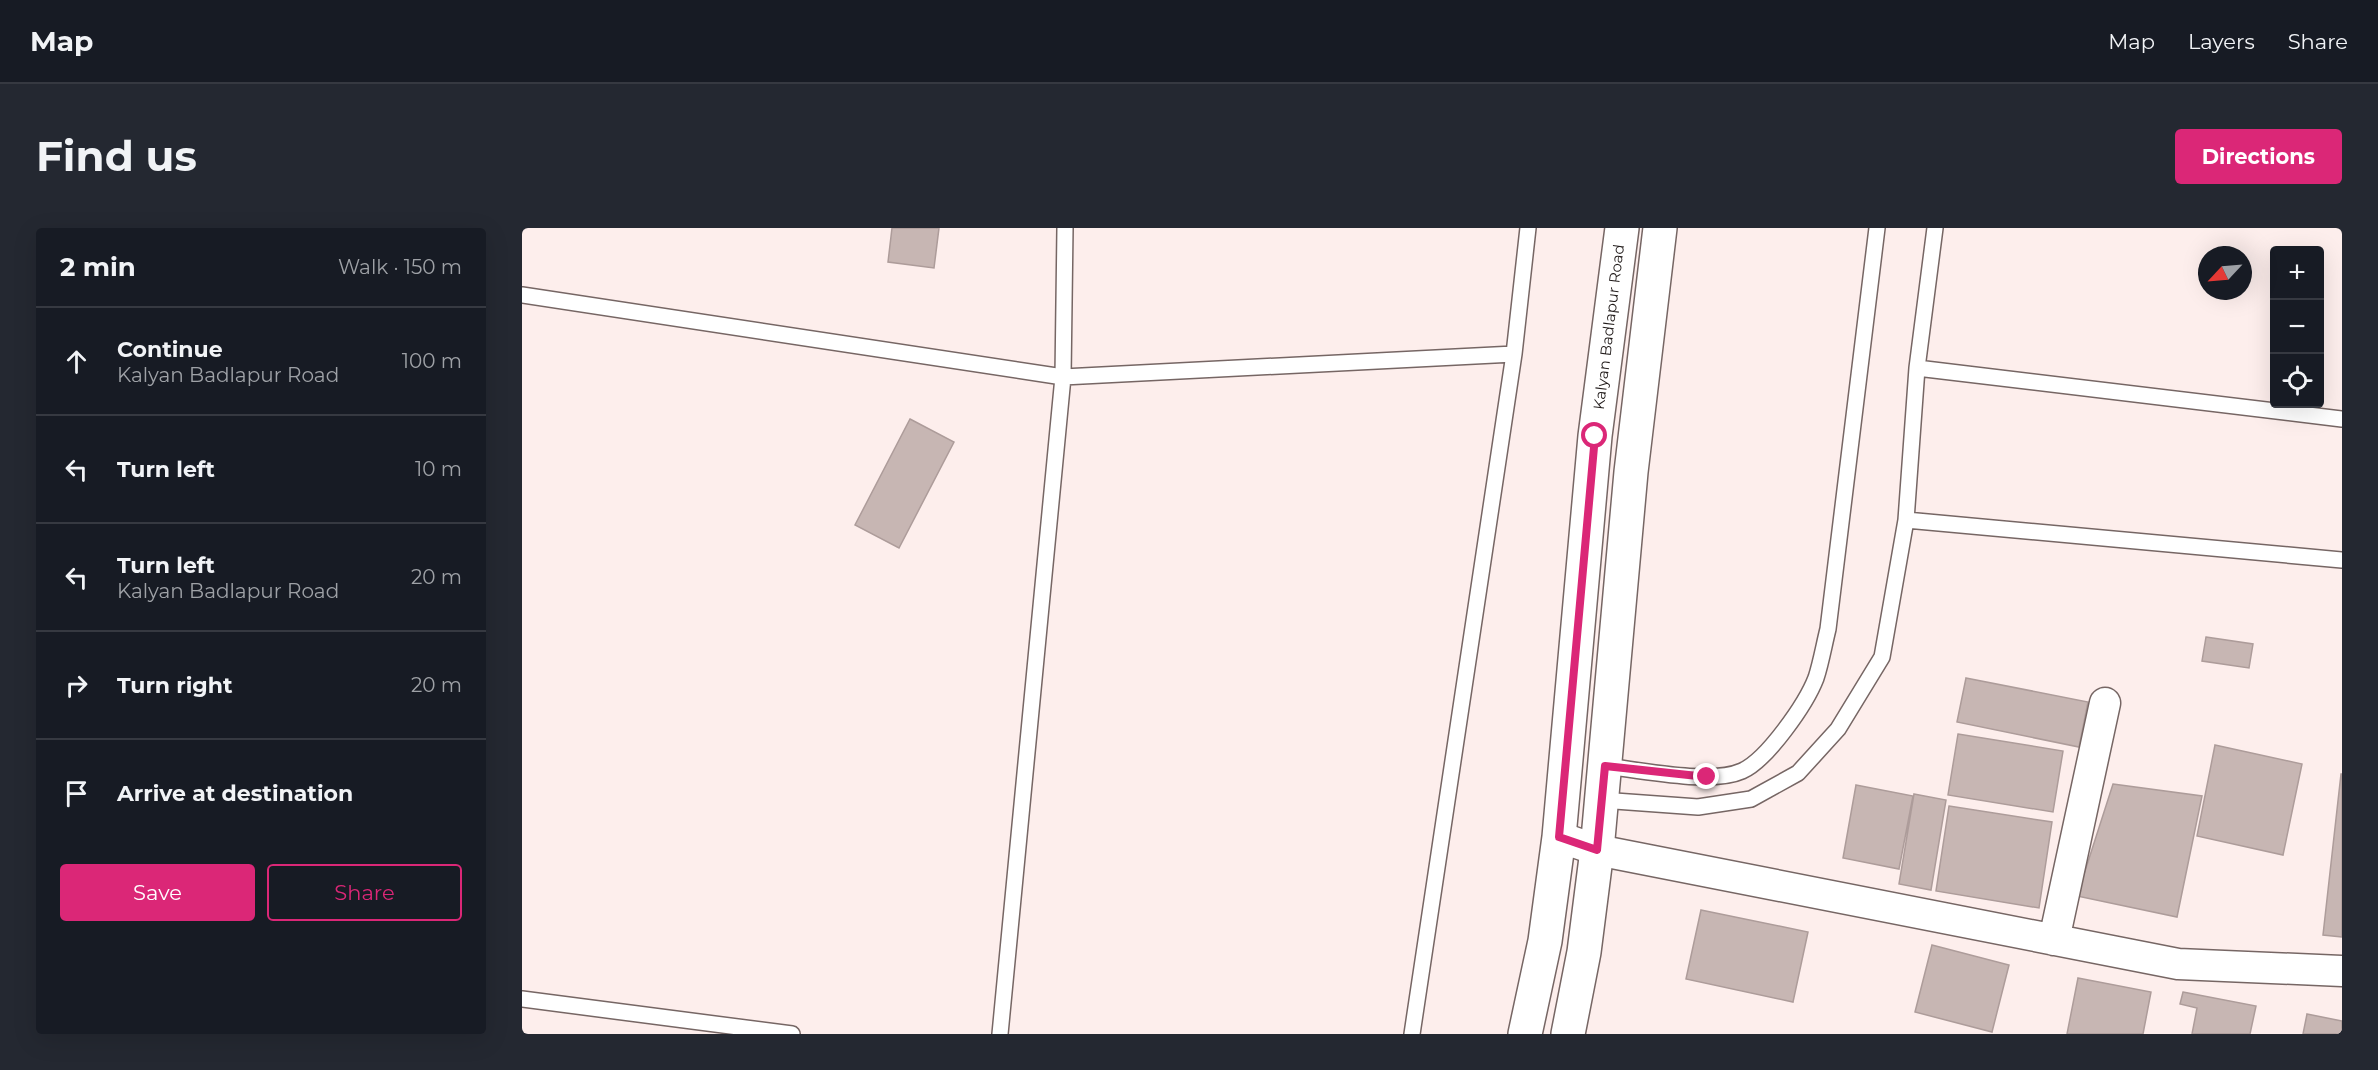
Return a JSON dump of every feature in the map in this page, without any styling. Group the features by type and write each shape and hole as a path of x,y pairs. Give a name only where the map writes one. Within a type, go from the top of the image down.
{"main road":[{"name":"Kalyan Badlapur Road","path":"1526,1034 1545,941 1559,837 1595,436 1622,228"},
{"path":"1568,1034 1584,952 1597,850 1631,472 1660,228"}],"street":[{"path":"2054,939 2104,703"},
{"path":"1559,837 1597,850 2178,964 2342,971"}],"lane":[{"path":"1000,1034 1064,377 1065,228"},
{"path":"1412,1034 1514,354 1528,228"},
{"path":"1605,766 1707,777 1742,771 1769,751 1815,679 1827,629 1877,228"},
{"path":"1601,800 1698,807 1751,799 1798,773 1838,729 1882,657 1906,520 1917,368 1935,228"},
{"path":"522,295 1064,377 1514,354"},
{"path":"1917,368 2342,419"},
{"path":"1906,520 2342,561"},
{"path":"522,999 792,1034"}],"building":[{"path":"892,228 939,228 934,268 888,262"},
{"path":"910,419 954,442 899,548 855,525"},
{"path":"2206,637 2253,644 2249,668 2202,661"},
{"path":"1966,678 2088,702 2079,747 1957,722"},
{"path":"1958,734 2063,751 2053,812 1948,795"},
{"path":"2215,745 2302,764 2283,855 2197,836"},
{"path":"2342,774 2342,937 2323,935"},
{"path":"2113,784 2202,796 2177,917 2077,896"},
{"path":"1856,785 1913,796 1899,869 1843,858"},
{"path":"1914,794 1946,800 1931,890 1899,884"},
{"path":"1949,806 2052,822 2039,908 1936,891"},
{"path":"1701,910 1808,932 1793,1002 1686,979"},
{"path":"1932,945 2009,965 1992,1032 1915,1012"},
{"path":"2078,978 2151,992 2143,1034 2067,1034"},
{"path":"2183,992 2256,1006 2250,1034 2192,1034 2197,1008 2180,1004"},
{"path":"2307,1014 2342,1021 2342,1034 2303,1034"}],"route":[{"path":"1595,436 1559,837 1597,850 1605,766 1707,777"}]}
